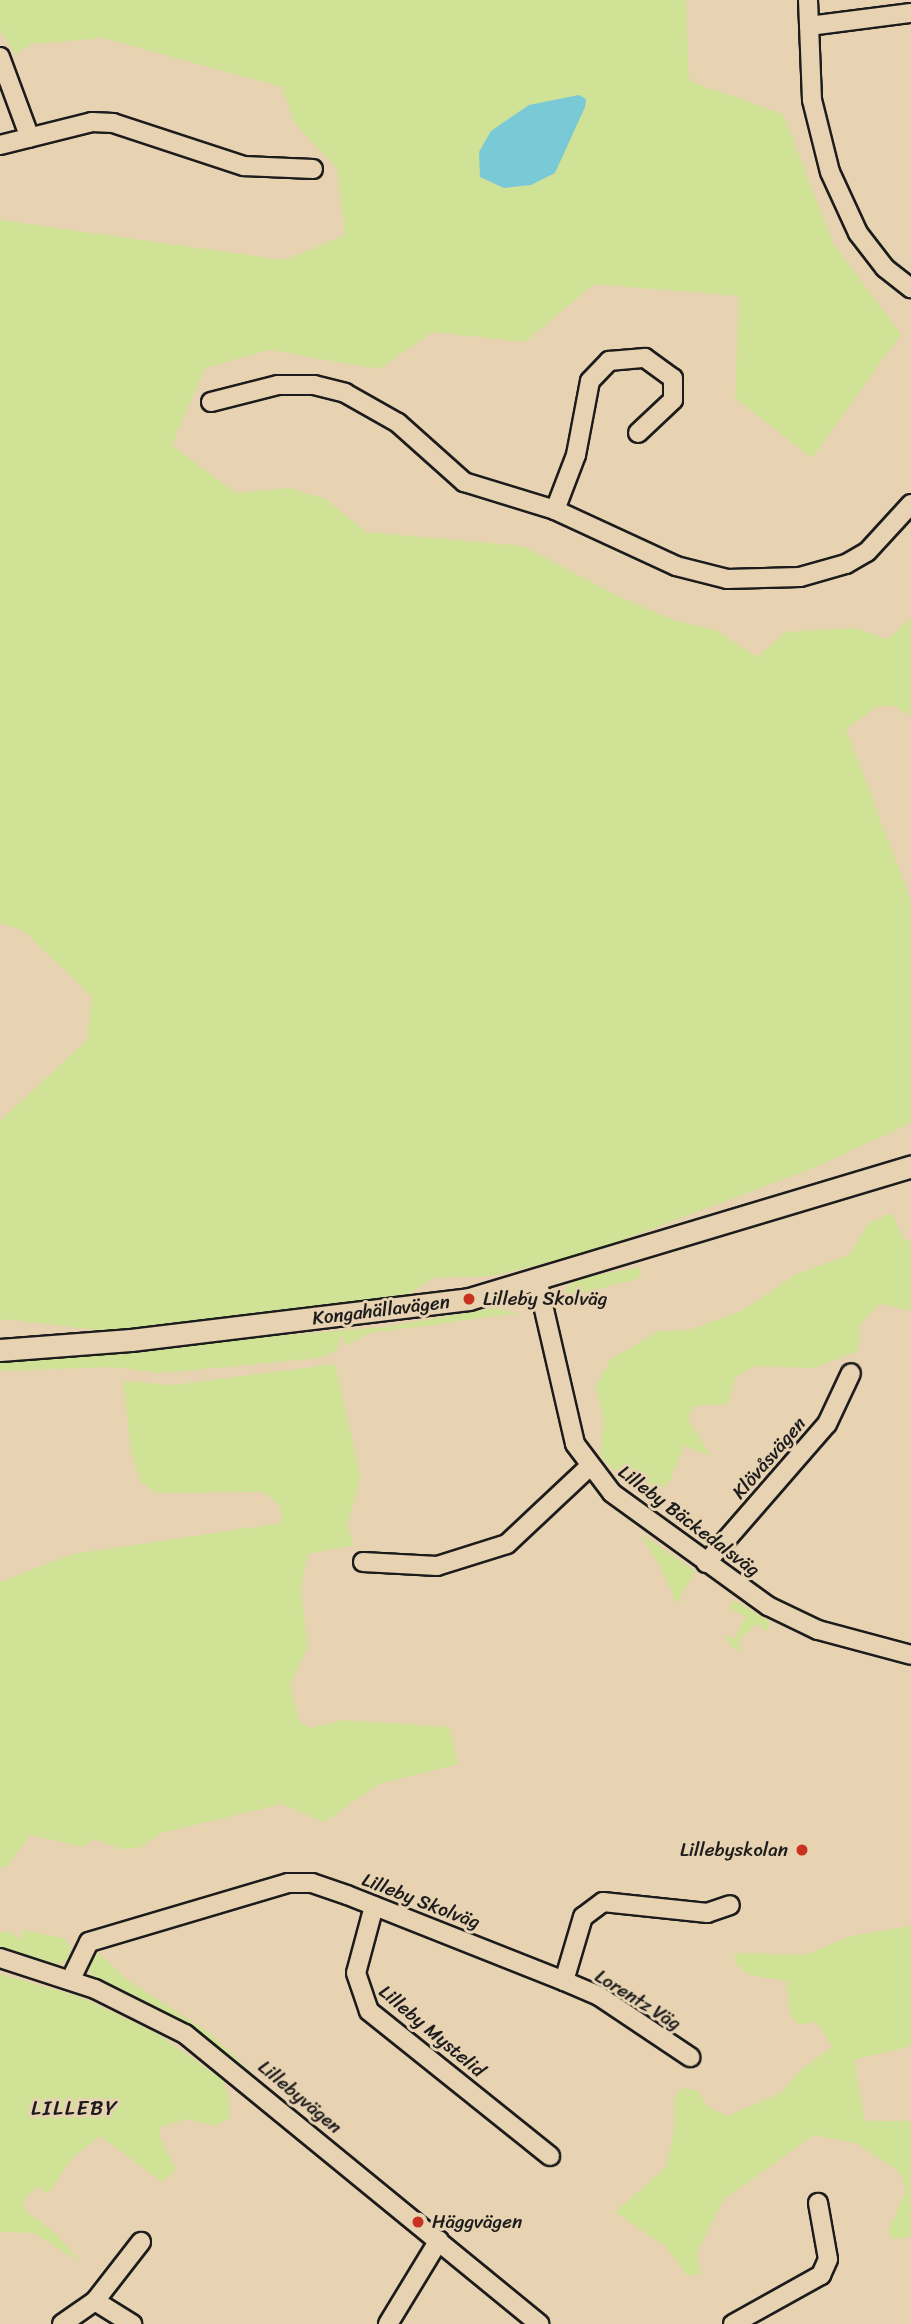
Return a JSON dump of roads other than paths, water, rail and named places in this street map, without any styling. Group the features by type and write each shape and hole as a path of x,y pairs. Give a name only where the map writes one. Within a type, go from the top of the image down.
{"street":[{"path":"808,0 815,124 838,195 869,247 911,288"},
{"path":"809,26 911,13"},
{"path":"0,57 30,138"},
{"path":"0,145 92,122 113,123 244,166 313,169"},
{"path":"555,510 576,455 590,381 609,361 645,358 673,378 673,400 638,433"},
{"path":"211,402 278,385 314,385 345,393 398,423 464,482 555,510 676,566 727,579 800,577 846,564 867,552 911,504"},
{"name":"Kongahällavägen","path":"0,1350 424,1307 537,1279 911,1166"},
{"name":"Lilleby Bäckedalsväg","path":"537,1279 575,1444 589,1467 612,1493 706,1563 798,1621 911,1655"},
{"name":"Klövåsvägen","path":"706,1563 827,1424 851,1373"},
{"path":"363,1562 437,1566 507,1544 589,1467"},
{"name":"Lilleby Skolväg","path":"71,1979 89,1941 288,1883 312,1883 564,1981"},
{"path":"564,1981 583,1916 603,1902 707,1913 730,1905"},
{"name":"Lilleby Mystelid","path":"374,1906 356,1973 360,1998 550,2156"},
{"name":"Lillebyvägen","path":"0,1958 71,1979 194,2040 539,2324"},
{"name":"Lorentz Väg","path":"564,1981 599,1996 690,2057"},
{"path":"733,2324 821,2275 828,2259 818,2203"},
{"path":"388,2324 439,2240"},
{"path":"62,2324 94,2301 141,2242"},
{"path":"94,2301 132,2324"}],"water":[{"path":"579,95 586,99 585,107 555,173 531,185 504,188 480,177 479,152 491,131 529,105"}],"place":[{"name":"Lilleby Skolväg","path":"469,1299"},
{"name":"Lillebyskolan","path":"802,1850"},
{"name":"Häggvägen","path":"418,2222"}],"district":[{"name":"LILLEBY","path":"75,2108"}]}
